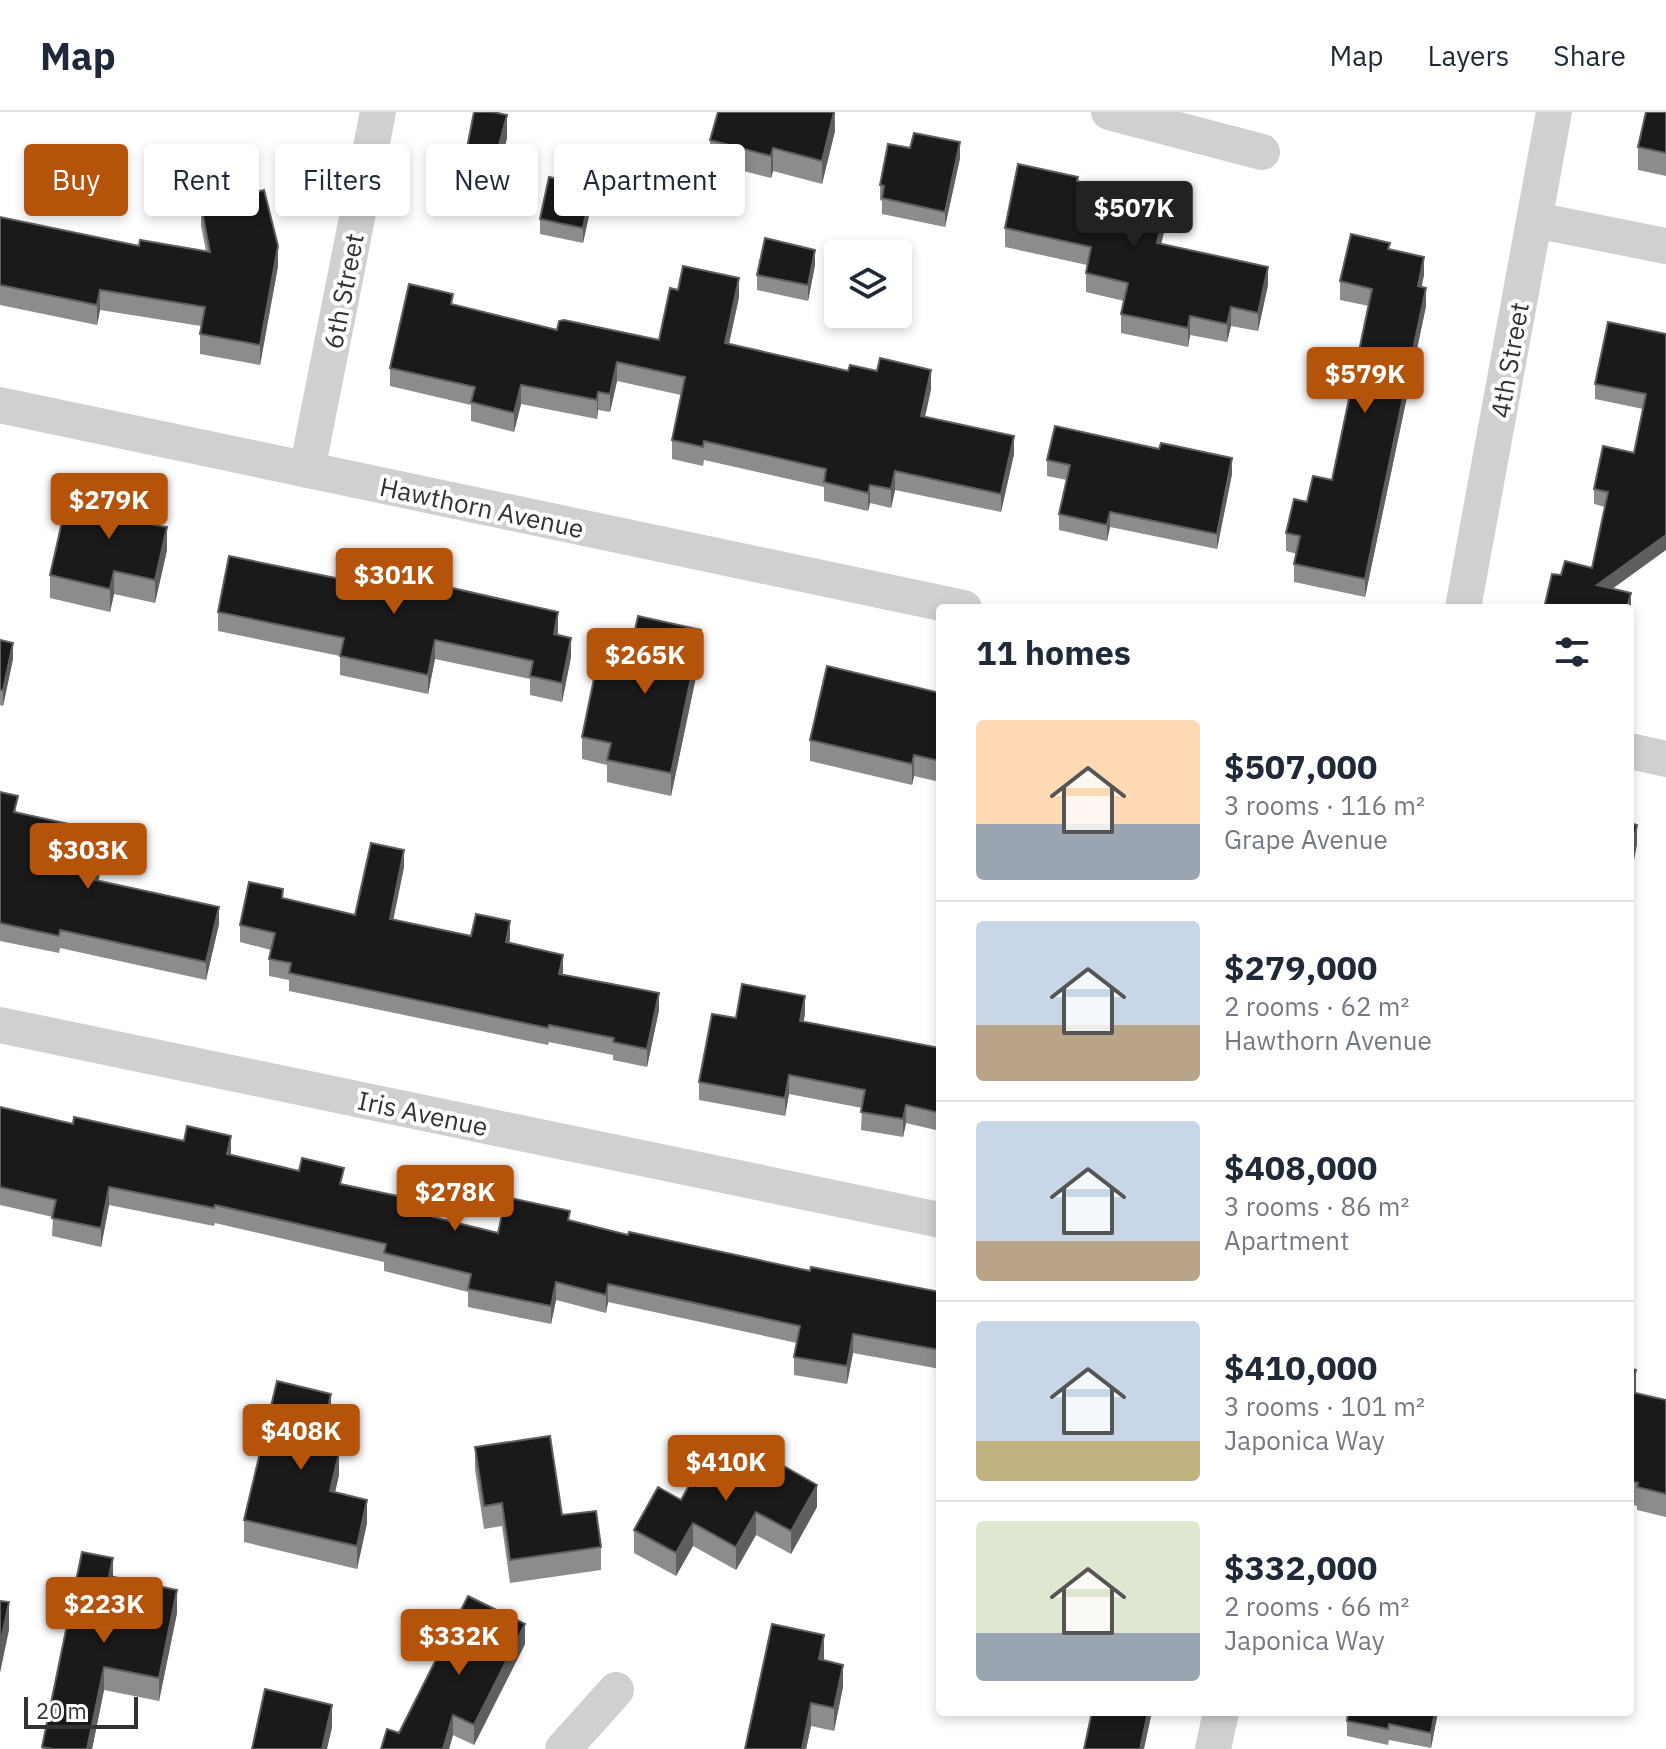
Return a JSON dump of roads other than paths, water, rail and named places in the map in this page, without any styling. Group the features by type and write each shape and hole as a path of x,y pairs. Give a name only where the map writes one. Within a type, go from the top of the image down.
{"street":[{"name":"6th Street","path":"307,470 378,112"},
{"path":"1109,112 1262,152"},
{"name":"4th Street","path":"1464,604 1554,112"},
{"path":"1535,220 1666,246"},
{"name":"Hawthorn Avenue","path":"0,405 945,604"},
{"path":"1634,752 1666,759"},
{"name":"Iris Avenue","path":"0,1025 936,1219"},
{"path":"563,1749 616,1690"},
{"path":"1213,1749 1220,1716"}]}
